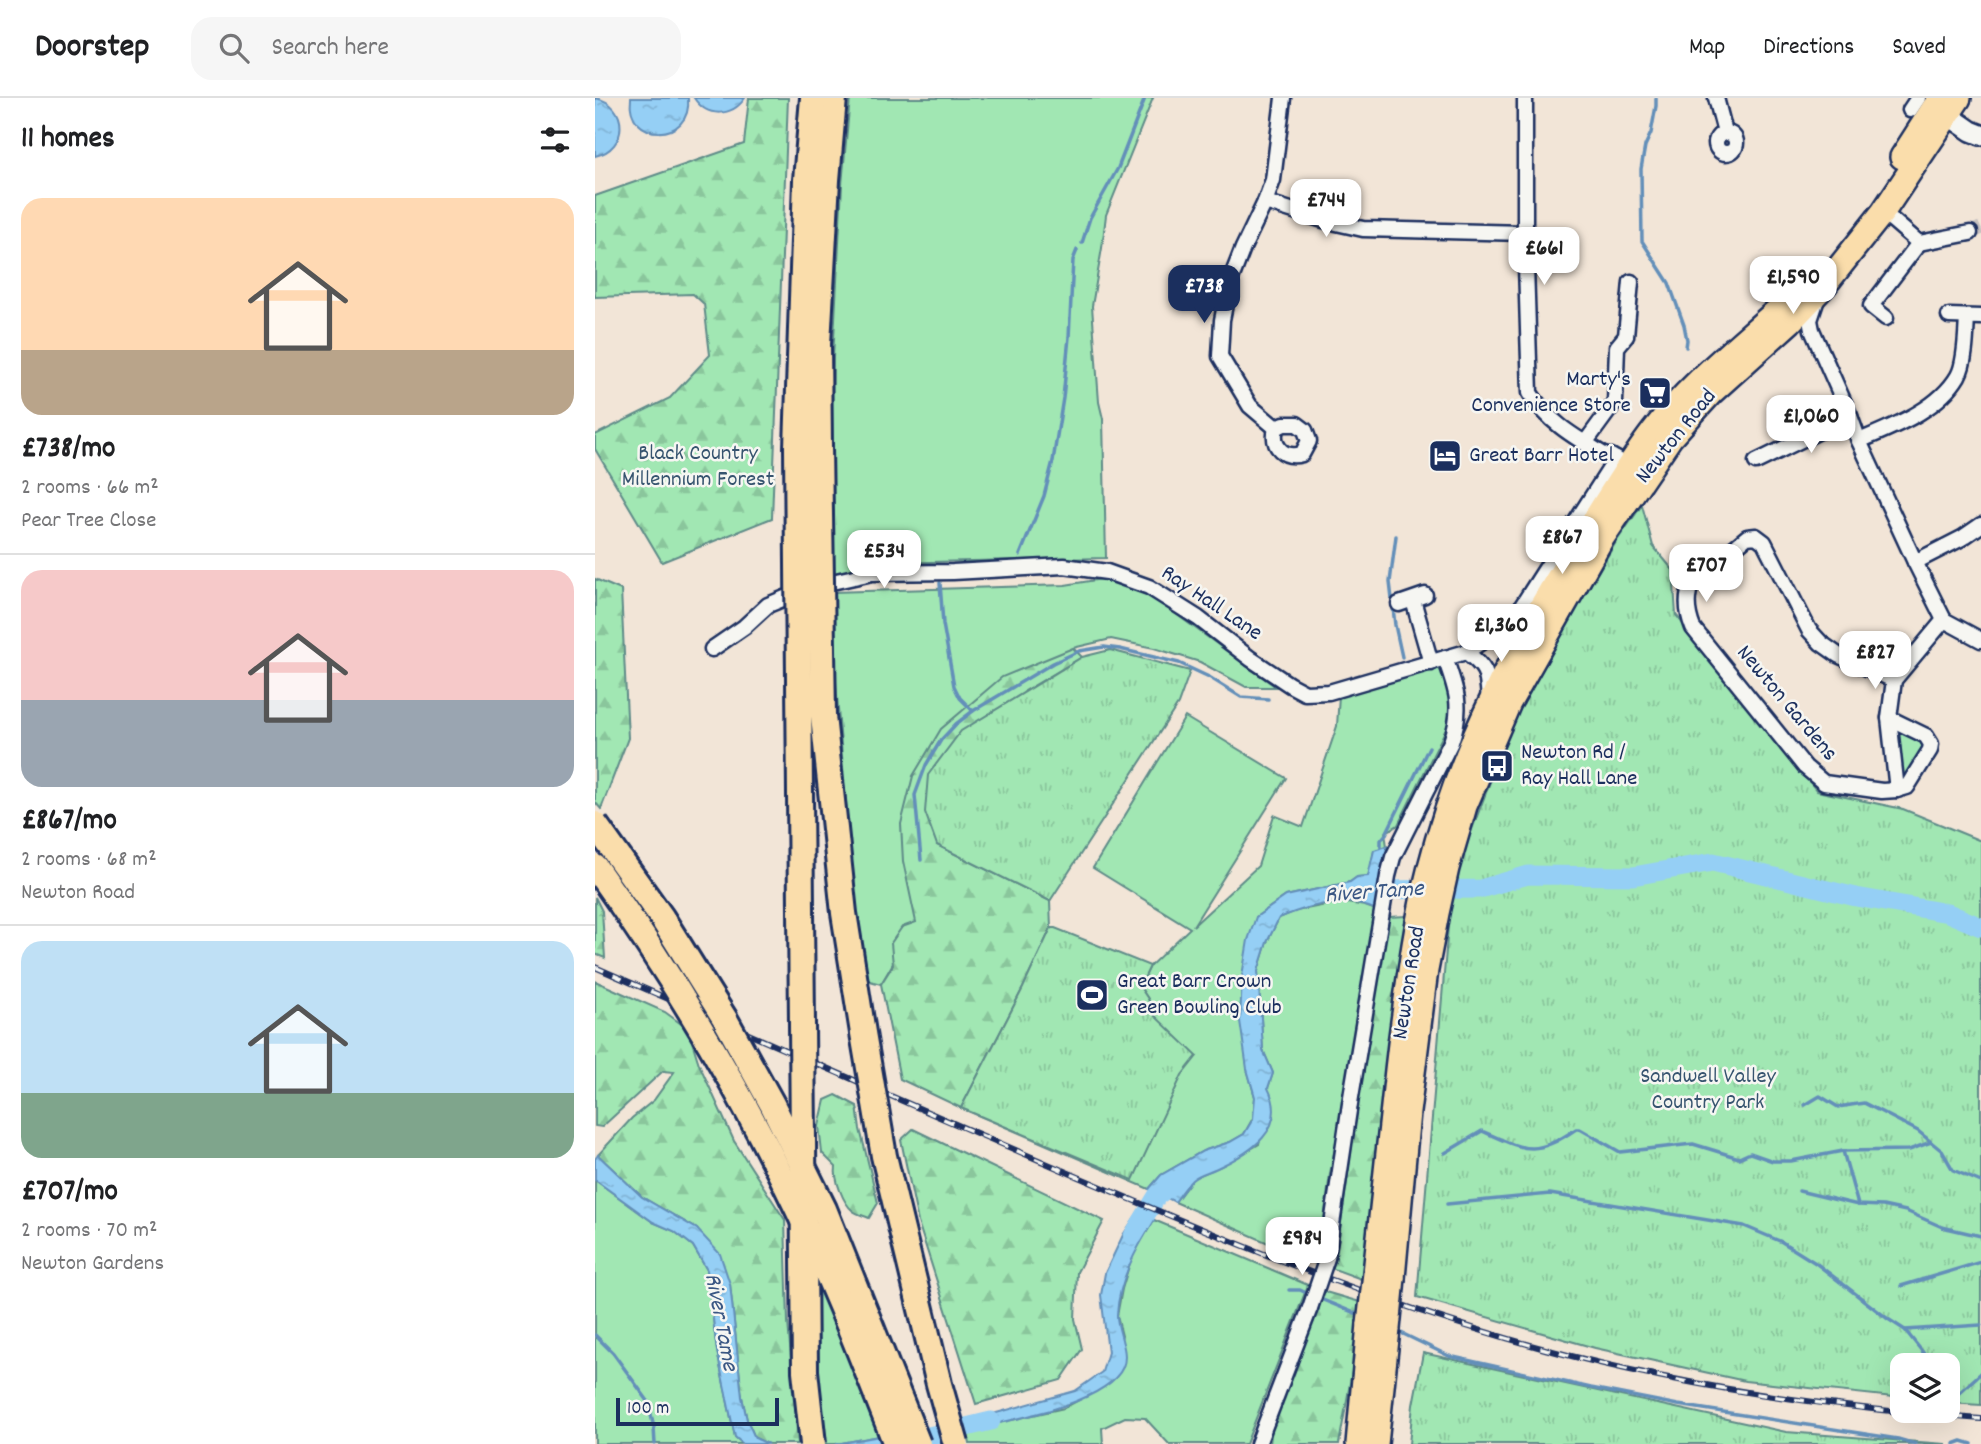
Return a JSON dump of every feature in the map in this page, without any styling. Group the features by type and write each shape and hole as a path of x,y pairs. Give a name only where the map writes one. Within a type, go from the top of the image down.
{"highway":[{"path":"813,98 806,180 806,1371 814,1444"},
{"path":"834,98 818,344 808,447 823,716 844,913 884,1156 956,1444"},
{"name":"Newton Road","path":"1438,868 1509,703 1601,540 1624,468 1671,437 1703,401 1790,322 1825,285 1884,212 1935,104"},
{"name":"Newton Road","path":"1357,1444 1378,1326 1384,1275 1410,968 1429,913 1455,785 1485,712 1556,580 1624,468 1679,401 1773,316 1828,259 1873,200 1935,104"},
{"path":"595,824 669,929 725,1019 772,1104 824,1209 918,1444"},
{"path":"595,867 676,988 752,1119 841,1305 896,1444"},
{"name":"Newton Road","path":"1376,1444 1378,1326"}],"main road":[{"path":"1935,104 1971,131 1981,135"}],"street":[{"path":"1276,428 1250,406 1220,356 1222,320 1229,284 1273,180 1283,98"},
{"path":"1525,98 1525,233 1530,393 1557,426 1624,468"},
{"path":"1716,98 1725,132"},
{"path":"1265,202 1363,229 1525,233"},
{"path":"1884,212 1919,243"},
{"path":"1886,318 1871,306 1919,243 1971,233"},
{"path":"1585,443 1615,402 1618,348 1626,336 1631,282"},
{"path":"1825,285 1812,309 1812,330 1859,441 1944,620 1981,640"},
{"path":"1859,441 1920,412 1945,392 1959,374 1974,317 1949,316"},
{"path":"1756,462 1850,416"},
{"name":"Newton Road","path":"1467,652 1500,630 1518,612 1624,468"},
{"path":"1915,562 1981,525"},
{"name":"Newton Gardens","path":"1894,680 1838,655 1821,643 1809,630 1764,542 1756,536 1747,537 1692,583 1688,593 1688,615 1693,628 1813,775 1824,783 1882,791 1897,790"},
{"name":"Ray Hall Lane","path":"712,649 744,627 768,605 814,586 872,573 1064,566 1107,572 1149,587 1198,618 1251,659 1305,693 1329,692 1467,652"},
{"path":"1258,1444 1327,1258 1351,1097 1393,857 1451,742 1458,713 1457,689 1438,661 1412,600"},
{"path":"1889,718 1926,736 1931,744 1907,787 1897,790 1889,718 1894,680 1944,620"},
{"path":"1458,713 1485,712 1487,675 1480,663 1467,652"}],"green space":[{"name":"Black Country Millennium Forest","path":"749,98 788,98 772,518 662,562 595,449 595,435 670,398 710,355 704,304 693,294 595,297 595,196 744,144"},
{"path":"850,98 1153,98 1106,215 1092,306 1099,402 1103,419 1106,558 887,563 832,574 833,358 842,185"},
{"name":"Sandwell Valley Country Park","path":"1642,505 1653,546 1673,570 1676,615 1817,791 1903,809 1981,841 1981,1405 1960,1404 1960,1353 1890,1353 1890,1397 1745,1381 1595,1348 1417,1297 1449,914 1457,869 1520,703 1616,542"},
{"path":"595,579 621,590 628,738 601,809 595,802"},
{"path":"1102,579 1147,593 1276,687 1246,687 1200,662 1111,639 1073,648 913,904 917,922 881,984 866,980 851,861 832,592 1065,585"},
{"path":"1073,648 1082,657 1025,691 937,845 1050,901 1051,928 961,1108 900,1079 881,984 893,965 891,943 902,927 916,922 903,861 901,824 913,776 941,729 1002,677"},
{"path":"1110,650 1190,671 1178,704 1050,901 937,845 925,812 928,775 961,731 1082,657"},
{"path":"1442,666 1451,695 1448,725 1398,825 1385,833 1387,846 1374,851 1369,876 1286,896 1256,917 1247,1069 1255,1097 1253,1118 1244,1134 1203,1151 1161,1175 1149,1189 961,1108 1172,1034 1155,1016 1140,987 1150,966 1190,928 1093,868 1185,717 1286,778 1193,926 1258,866 1274,815 1303,827 1337,726 1339,695"},
{"path":"1898,729 1921,740 1925,746 1903,784 1896,732"},
{"path":"595,897 602,911 605,958 595,954"},
{"path":"1341,902 1379,911 1330,1174 1320,1250 1314,1263 1175,1202 1193,1178 1221,1166 1259,1144 1273,1073 1263,1050 1258,971 1267,942 1279,918 1296,911"},
{"path":"1406,916 1364,1280 1331,1268 1338,1243 1369,1025 1389,917"},
{"path":"1051,928 1150,966 1140,987 1155,1016 1197,1056 1182,1075 1133,1180 961,1108"},
{"path":"595,981 665,1012 688,1029 699,1064 734,1141 785,1220 788,1322 798,1444 768,1444 755,1438 747,1420 742,1397 730,1284 697,1229 642,1197 598,1155 632,1118 654,1100 674,1072 663,1071 602,1127 595,1126"},
{"path":"836,1095 857,1106 878,1203 869,1218 849,1207 838,1184 836,1167 822,1153 819,1126 825,1100"},
{"path":"913,1129 1104,1221 1077,1272 1075,1319 1082,1349 1061,1380 976,1404 918,1222 901,1140"},
{"path":"595,1180 653,1222 674,1231 693,1246 707,1270 717,1351 735,1437 743,1444 595,1444"},
{"path":"1154,1220 1308,1285 1246,1444 1169,1444 1145,1418 1125,1417 1102,1428 1103,1444 970,1444 967,1430 1064,1408 1105,1386 1122,1336 1117,1316 1122,1289 1132,1256"},
{"path":"812,1266 880,1436 822,1444 817,1408"},
{"path":"1322,1291 1360,1302 1358,1339 1339,1444 1270,1444 1272,1427"},
{"path":"1423,1353 1786,1432 1946,1444 1409,1444"}],"water":[{"path":"595,98 614,109 619,117 620,127 614,145 595,156"},
{"path":"631,98 688,98 687,113 680,124 671,130 648,130 638,123 632,113"},
{"path":"694,98 745,98 733,109 720,113 699,105"},
{"path":"1387,846 1379,911 1345,902 1309,908 1279,918 1267,942 1258,971 1263,1050 1273,1073 1268,1088 1274,1116 1263,1138 1230,1162 1194,1178 1175,1202 1149,1189 1161,1175 1203,1151 1244,1134 1253,1119 1255,1097 1247,1069 1240,1021 1242,976 1248,940 1256,917 1286,896 1368,876 1374,850"},
{"path":"598,1155 642,1197 697,1229 720,1254 730,1284 742,1397 747,1420 755,1438 768,1444 743,1444 735,1437 717,1351 707,1270 693,1246 674,1231 653,1222 595,1180 595,1159"},
{"path":"1138,1212 1154,1220 1135,1254 1121,1289 1117,1320 1125,1361 1113,1380 1097,1392 1053,1409 967,1430 964,1422 1075,1391 1102,1372 1108,1352 1101,1295 1105,1273 1123,1235"},
{"path":"880,1436 883,1444 836,1444"}],"waterway":[{"path":"1082,243 1090,218 1118,168 1145,98"},
{"path":"1656,98 1651,133 1645,146 1641,169 1642,241 1669,283 1684,325 1686,347"},
{"path":"1020,555 1044,496 1053,461 1063,398 1073,260 1077,250"},
{"path":"1396,536 1390,582 1402,657"},
{"path":"940,583 943,624 954,686 960,698 973,711 1053,663 1079,651 1104,647 1179,663 1209,677 1241,697 1268,699"},
{"path":"921,860 915,795 926,765 941,740 973,711"},
{"path":"1381,847 1381,840 1429,747"},
{"name":"River Tame","path":"1367,890 1480,889 1528,875 1633,876 1713,862 1856,897 1948,913 1981,927"},
{"path":"1805,1105 1820,1096 1838,1107 1864,1103 1918,1131 1930,1141"},
{"path":"1445,1153 1482,1131 1509,1143 1529,1148 1550,1144 1580,1129 1620,1152 1693,1144 1739,1158 1750,1153 1773,1161 1791,1161 1843,1151 1909,1150 1931,1142 1942,1151 1953,1170 1981,1182"},
{"path":"1843,1151 1858,1205"},
{"name":"River Tame","path":"1133,1236 1157,1196 1179,1179"},
{"path":"1799,1191 1858,1205 1883,1206 1906,1211 1942,1227 1981,1236"},
{"path":"1447,1204 1550,1194 1744,1226 1782,1242 1817,1264 1905,1330 1923,1353"},
{"path":"1901,1286 1981,1262"},
{"path":"1289,1290 1300,1290 1311,1295"},
{"path":"1318,1298 1362,1316"},
{"path":"1905,1330 1981,1325"},
{"path":"1395,1330 1449,1356 1591,1388 1915,1444"},
{"path":"595,1335 613,1353 648,1401 655,1444"},
{"path":"1960,1392 1981,1373"},
{"name":"River Tame","path":"904,1442 991,1421"},
{"path":"1954,1444 1962,1441 1972,1444"}],"tunnel":[{"path":"1970,233 1981,228"}],"railway":[{"path":"595,967 1165,1214 1416,1310 1545,1349 1652,1375 1816,1402 1981,1419"}],"place":[{"name":"Marty's Convenience Store","path":"1655,393"},
{"name":"Great Barr Hotel","path":"1445,456"},
{"name":"Newton Rd / Ray Hall Lane","path":"1497,766"},
{"name":"Great Barr Crown Green Bowling Club","path":"1092,995"}]}
